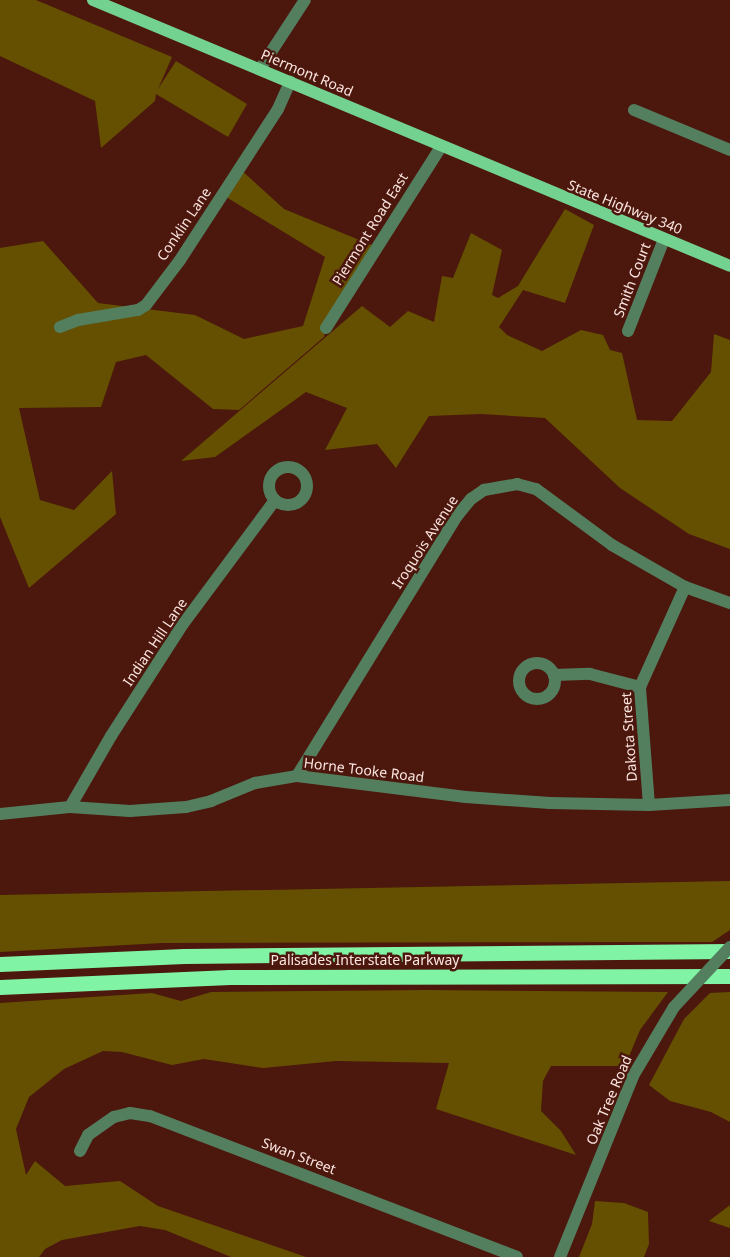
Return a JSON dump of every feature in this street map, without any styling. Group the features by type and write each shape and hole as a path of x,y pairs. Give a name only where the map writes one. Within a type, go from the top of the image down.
{"highway":[{"name":"Palisades Interstate Parkway","path":"0,964 184,956 730,951"},
{"name":"Palisades Interstate Parkway","path":"0,987 230,977 730,976"}],"main road":[{"name":"Piermont Road","path":"93,0 509,175"},
{"name":"State Highway 340","path":"509,175 730,266"}],"street":[{"path":"260,69 305,0"},
{"name":"Conklin Lane","path":"60,327 78,320 138,310 146,305 180,260 278,109 290,82"},
{"path":"634,110 730,150"},
{"name":"Piermont Road East","path":"326,328 441,147"},
{"name":"Smith Court","path":"628,331 664,239"},
{"name":"Iroquois Avenue","path":"296,776 457,516 471,499 484,490 517,484 536,489 612,545 685,587 730,603"},
{"name":"Indian Hill Lane","path":"70,807 111,736 183,624 276,500"},
{"name":"Dakota Street","path":"650,805 640,687 685,587"},
{"path":"554,675 590,674 640,687"},
{"name":"Horne Tooke Road","path":"0,814 70,807 130,811 186,807 211,801 255,783 296,776 466,797 550,803 650,805 730,800"},
{"name":"Oak Tree Road","path":"560,1257 633,1076 674,1007 730,946"},
{"name":"Swan Street","path":"80,1151 98,1125 114,1117 130,1113 150,1116 517,1257"}],"shaded area":[{"path":"0,0 36,0 172,57 158,89 176,61 247,104 228,137 156,94 155,101 101,148 95,101 0,56"},
{"path":"239,168 284,209 374,246 329,314 324,337 239,410 213,409 146,355 116,362 101,407 19,408 40,500 74,510 112,471 116,514 29,588 0,517 0,248 43,241 98,303 195,315 244,339 303,326 325,257 221,194"},
{"path":"565,209 594,225 565,303 523,290 499,327 507,335 542,351 581,330 603,335 610,350 622,353 637,420 672,421 711,372 714,334 730,340 730,549 689,534 620,488 545,418 481,414 429,416 396,468 377,444 325,450 347,408 306,392 215,457 181,461 362,306 390,327 408,311 434,322 442,276 453,278 471,233 502,250 492,295 498,298 518,286"},
{"path":"730,881 730,930 712,942 162,943 0,952 0,895"},
{"path":"426,990 668,992 640,1030 625,1066 551,1066 543,1081 541,1111 561,1131 576,1155 436,1109 449,1063 336,1061 263,1068 204,1059 172,1065 122,1052 103,1051 64,1069 29,1097 16,1129 26,1175 35,1161 65,1186 120,1181 158,1206 306,1257 231,1257 165,1230 140,1226 62,1240 45,1249 39,1257 0,1257 0,1003 152,993 181,1001 211,992"},
{"path":"730,992 730,1122 711,1112 670,1101 649,1085 684,1019 710,993"},
{"path":"595,1201 624,1203 648,1212 649,1244 644,1257 579,1257 592,1224"},
{"path":"730,1205 730,1228 709,1221"}]}
